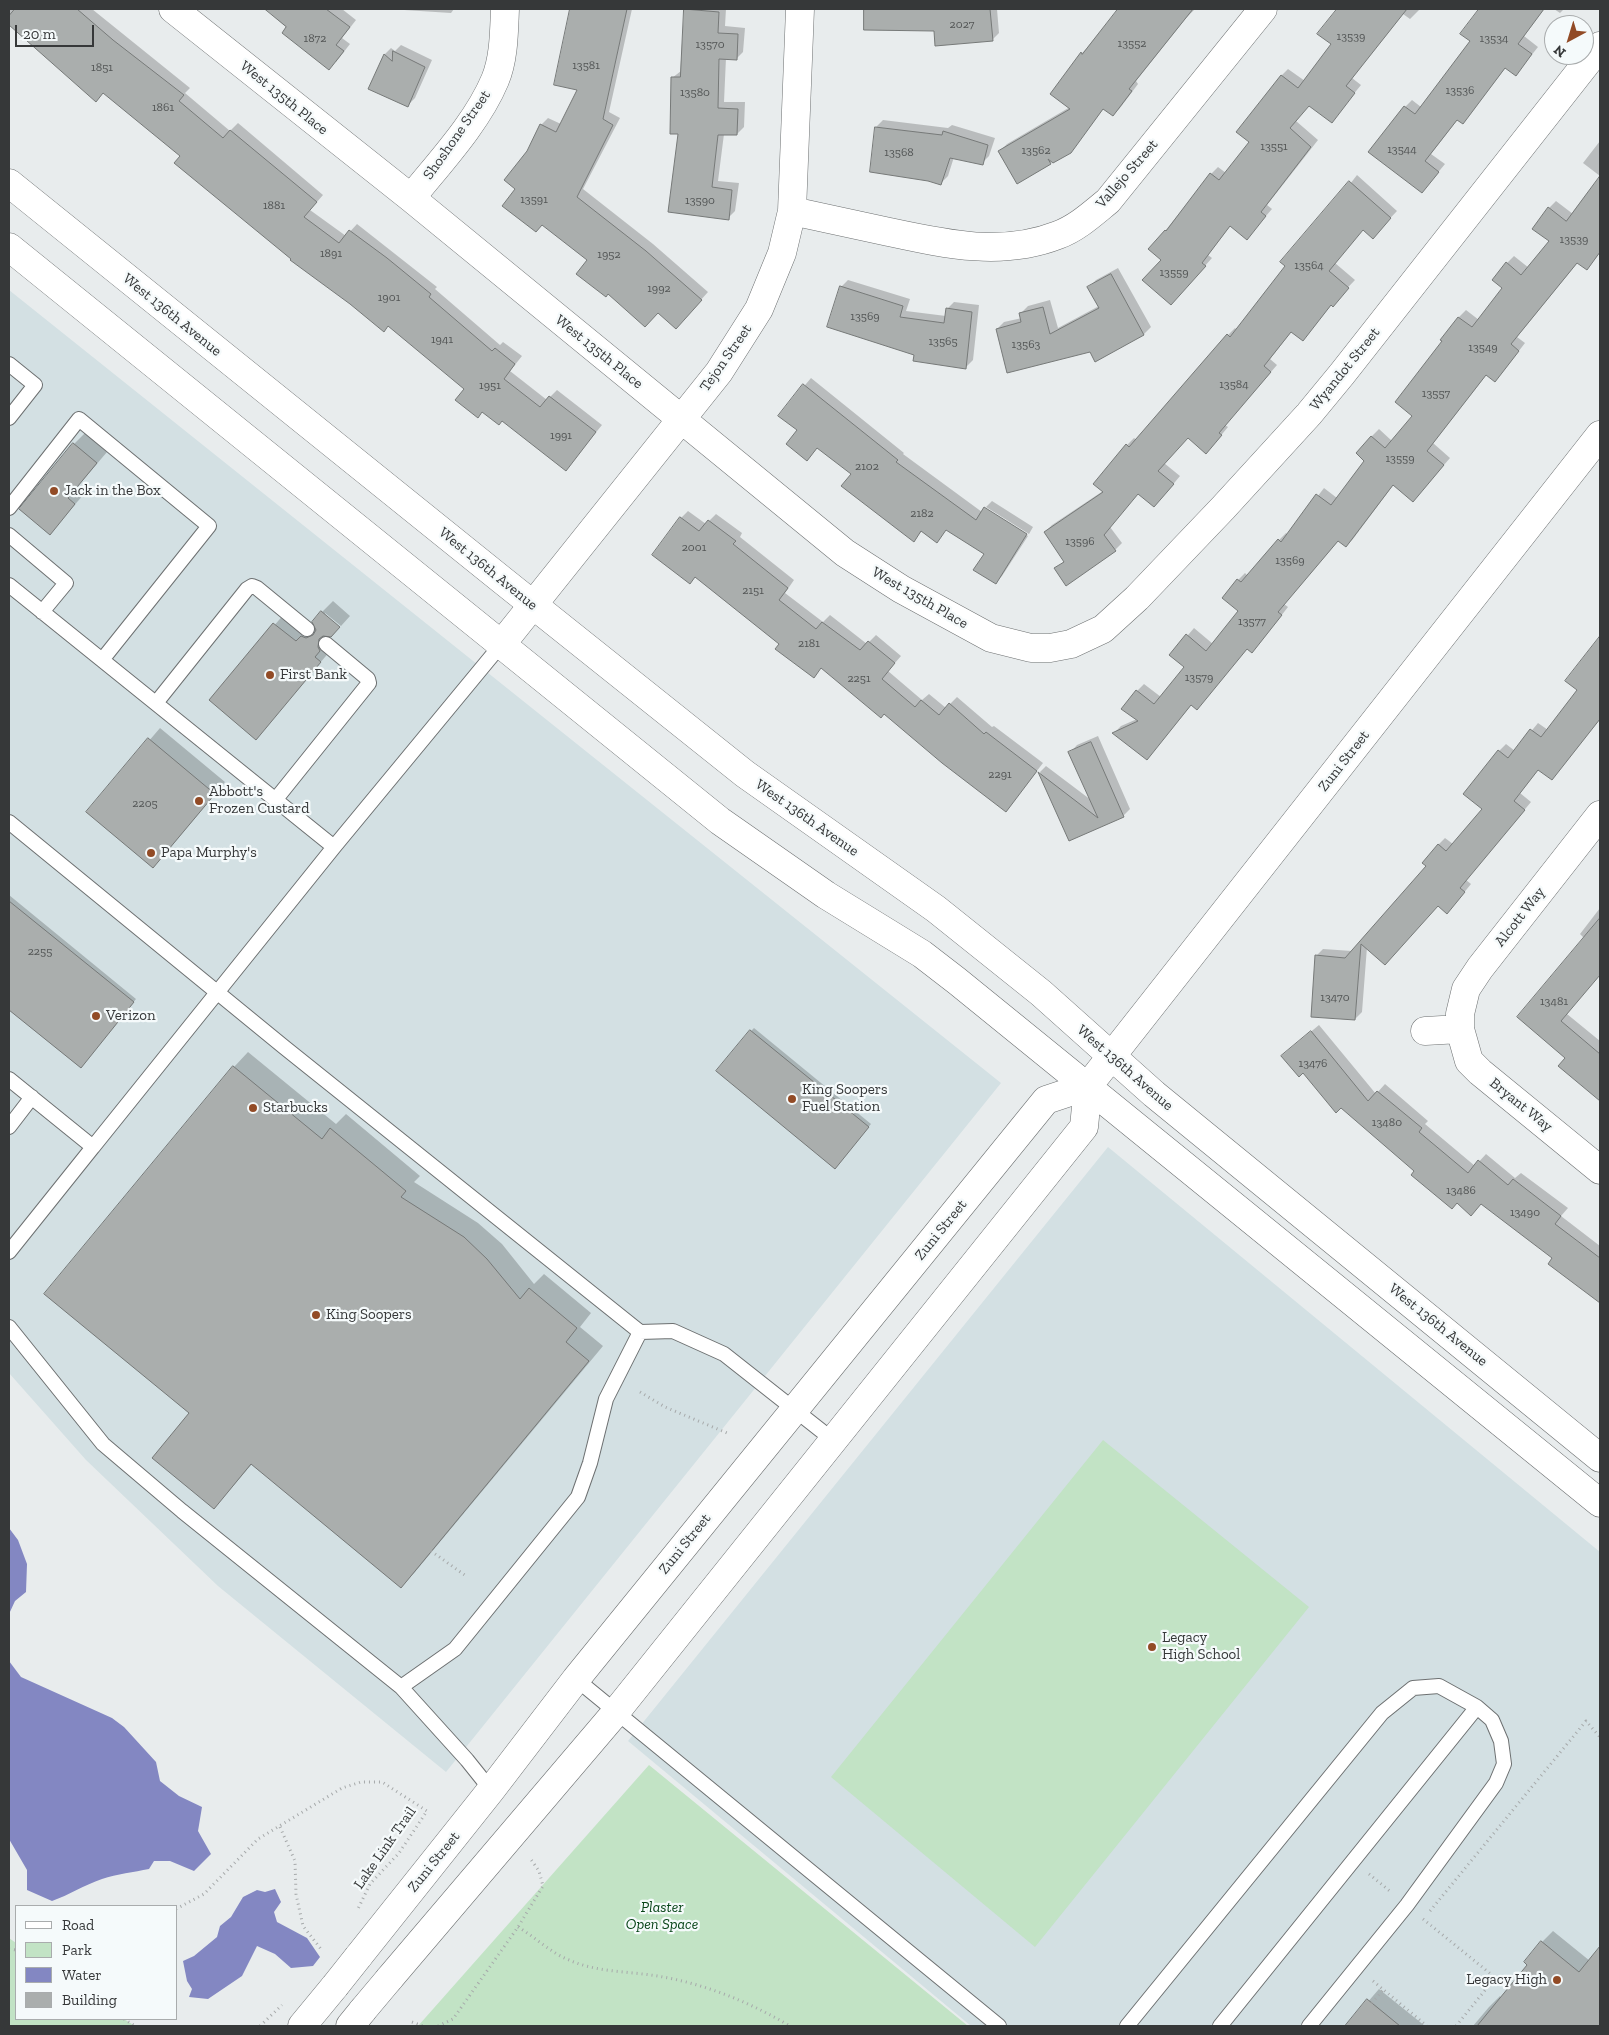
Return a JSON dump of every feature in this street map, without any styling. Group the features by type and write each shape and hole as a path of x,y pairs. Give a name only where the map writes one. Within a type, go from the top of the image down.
{"main road":[{"name":"West 135th Place","path":"173,9 411,198 845,553 900,589 991,638 1014,646 1050,648"},
{"name":"Shoshone Street","path":"411,198 462,134 495,81 504,34 505,9"},
{"name":"Tejon Street","path":"500,646 719,372 759,309 782,253 792,211 800,9"},
{"name":"Vallejo Street","path":"792,211 946,244 999,248 1019,246 1057,236 1079,225 1108,201 1263,9"},
{"name":"Wyandot Street","path":"1050,648 1071,644 1103,629 1138,598 1230,501 1309,414 1342,374 1600,46"},
{"name":"West 136th Avenue","path":"9,183 746,774 936,909 1040,993 1154,1094 1600,1458"},
{"path":"9,248 500,646 720,821 826,895 922,954 1088,1086 1600,1503"},
{"name":"Zuni Street","path":"302,2026 491,1790 576,1679 1046,1100 1088,1086 1600,436"},
{"name":"Alcott Way","path":"1460,1028 1460,1014 1466,989 1480,968 1600,815"},
{"path":"1425,1031 1460,1028"},
{"name":"Bryant Way","path":"1460,1028 1470,1061 1480,1072 1600,1170"},
{"path":"357,2018 616,1711 1084,1127 1088,1086"}],"lane":[{"path":"9,364 35,385 9,418"},
{"path":"9,508 79,420 209,526 102,660"},
{"path":"9,535 66,583 42,612"},
{"path":"9,585 334,847"},
{"path":"156,703 247,589 252,586 257,588 307,629"},
{"path":"276,800 369,683 368,679 326,644"},
{"path":"9,1252 334,847 500,646"},
{"path":"9,822 640,1332 673,1331 724,1354 833,1440"},
{"path":"9,1079 93,1147"},
{"path":"9,1127 32,1097"},
{"path":"9,1327 103,1444 182,1511 401,1688 467,1760 491,1790"},
{"path":"401,1688 455,1649 578,1498 590,1463 606,1399 640,1332"},
{"path":"576,1679 999,2026"},
{"path":"1127,2026 1382,1713 1413,1688 1439,1686 1477,1707 1492,1720 1501,1741 1504,1764 1496,1783 1407,1905 1309,2026"},
{"path":"1220,2026 1477,1707"}],"path":[{"path":"640,1392 665,1407 727,1433"},
{"path":"431,1551 466,1576"},
{"path":"1418,1926 1586,1721 1600,1737"},
{"name":"Lake Link Trail","path":"280,1827 342,1788 361,1782 382,1782 427,1810 399,1853 370,1884 355,1917"},
{"path":"178,1908 204,1894 258,1839 280,1827 295,1861 296,1894 303,1926 321,1949"},
{"path":"438,2026 453,2019 518,1926 543,1886 539,1871 530,1858"},
{"path":"1366,1872 1508,1988"},
{"path":"518,1926 568,1960 596,1969 663,1977 696,1985 734,1997 790,2026"},
{"path":"1378,1974 1373,1981 1427,2026"},
{"path":"1456,2026 1495,1978"},
{"path":"1372,2003 1384,1990"},
{"path":"260,2026 286,2001"},
{"path":"412,2022 422,2026"}],"shaded area":[{"path":"9,290 1001,1083 446,1772 218,1586 86,1460 9,1373"},
{"name":"Legacy High School","path":"1108,1147 1600,1552 1600,2026 971,2026 628,1741"}],"green space":[{"path":"1103,1440 1309,1607 1035,1947 831,1777"},
{"name":"Plaster Open Space","path":"649,1765 968,2026 418,2026"},
{"path":"9,1938 15,1942 15,2020 126,2020 135,2026 9,2026"}],"water":[{"path":"9,1528 18,1540 27,1564 26,1592 15,1601 9,1614"},
{"path":"9,1661 21,1677 112,1718 124,1727 156,1762 160,1781 179,1796 202,1807 198,1831 211,1854 194,1871 170,1861 154,1861 149,1869 102,1879 52,1901 27,1890 27,1870 9,1839"},
{"path":"275,1889 281,1902 274,1912 277,1922 307,1938 320,1957 313,1966 291,1968 275,1954 257,1946 242,1976 208,1999 189,1997 192,1989 187,1981 183,1961 194,1956 217,1937 220,1926 231,1917 243,1897 257,1890 265,1892"}],"building":[{"path":"15,9 77,9 113,40 184,95 179,101 223,138 230,130 317,202 304,217 339,243 349,230 431,294 429,297 492,351 495,348 515,364 504,379 540,407 549,396 596,432 566,471 502,421 499,425 482,412 478,418 455,400 464,389 388,326 384,332 350,304 290,260 174,163 180,156 103,93 96,102 9,25 9,16"},
{"path":"265,9 326,9 350,27 336,45 344,51 329,70 282,33 286,27"},
{"path":"570,9 627,9 603,119 613,125 577,197 646,251 702,300 676,329 658,313 645,327 608,294 606,297 576,274 587,260 542,225 536,232 502,206 515,189 504,180 527,151 540,124 556,132 577,90 554,85"},
{"path":"684,9 719,12 718,33 738,34 737,60 719,59 718,108 738,109 737,135 718,135 712,187 732,190 729,220 668,212 678,134 670,134 671,77 680,77"},
{"path":"864,9 990,9 993,41 935,46 934,31 864,30"},
{"path":"1118,9 1193,9 1129,89 1132,91 1113,116 1103,109 1071,153 1053,163 1048,159 1051,164 1017,184 998,151 1070,109 1050,94 1081,52 1082,54"},
{"path":"1337,9 1407,9 1346,86 1355,93 1332,123 1309,106 1290,128 1311,147 1261,212 1266,216 1247,240 1230,226 1202,263 1206,266 1171,305 1142,280 1161,260 1148,249 1166,231 1210,173 1219,180 1249,142 1236,132 1281,75 1298,88 1331,44 1317,34"},
{"path":"1479,9 1544,9 1518,44 1532,54 1516,76 1505,68 1463,124 1457,120 1425,161 1439,172 1422,193 1368,152 1404,106 1415,114 1470,41 1460,34"},
{"path":"393,51 425,67 408,107 368,89 384,54 392,61"},
{"path":"875,127 942,135 943,131 988,145 983,165 950,158 941,185 928,181 870,172"},
{"path":"1600,176 1600,252 1587,270 1577,263 1511,344 1519,351 1495,382 1486,375 1427,451 1444,465 1413,502 1393,485 1346,547 1338,541 1278,612 1282,615 1252,653 1247,649 1197,710 1191,705 1147,760 1112,733 1138,721 1121,709 1136,690 1154,704 1184,667 1169,655 1186,634 1206,651 1238,611 1222,598 1237,579 1241,582 1278,539 1281,542 1316,494 1331,505 1364,461 1356,453 1371,436 1385,448 1412,416 1395,402 1458,317 1472,327 1502,288 1492,280 1506,262 1521,275 1549,241 1532,229 1548,207 1566,221"},
{"path":"1349,181 1391,218 1373,239 1363,230 1329,271 1349,288 1333,307 1331,305 1303,341 1291,332 1264,366 1271,372 1219,433 1222,435 1206,454 1188,438 1158,471 1174,484 1154,507 1138,494 1104,535 1116,551 1066,586 1054,568 1064,562 1044,532 1103,492 1093,484 1126,444 1129,447 1227,334 1230,337 1285,266 1280,262"},
{"path":"1111,274 1144,335 1095,362 1090,352 1007,373 996,329 1021,322 1019,313 1043,307 1050,334 1099,308 1087,287"},
{"path":"840,286 903,306 900,317 944,323 946,308 972,312 966,369 913,361 914,355 827,327"},
{"path":"803,384 898,460 896,462 976,520 984,507 1027,534 996,584 973,570 984,554 946,530 937,543 921,531 914,542 841,486 851,474 817,448 807,461 786,444 797,430 778,416"},
{"name":"Jack in the Box","path":"73,443 97,463 68,498 75,504 50,535 19,509"},
{"path":"680,517 699,531 708,520 736,541 733,544 788,588 779,600 816,629 822,622 860,650 868,641 895,663 882,679 915,707 921,700 939,715 949,703 984,734 986,732 1037,771 1006,812 942,763 884,714 881,718 821,668 814,678 775,649 779,644 695,577 690,584 652,555"},
{"name":"First Bank","path":"321,611 340,627 331,637 323,636 319,639 318,647 320,651 315,657 321,662 256,740 209,700 273,623 296,641 301,636 306,638 313,635 316,630 312,622"},
{"path":"1600,636 1600,719 1552,780 1538,770 1514,801 1525,810 1460,888 1465,892 1447,914 1438,906 1385,965 1361,944 1355,1020 1311,1017 1315,955 1345,958 1426,866 1422,863 1438,844 1446,851 1482,809 1463,794 1498,750 1508,758 1530,729 1541,737 1577,690 1565,681"},
{"path":"148,738 215,794 153,868 86,812"},
{"path":"1091,742 1124,817 1069,841 1038,772 1098,818 1068,752"},
{"path":"9,901 134,1002 81,1068 9,1010"},
{"path":"1600,918 1600,975 1561,1021 1600,1054 1600,1101 1558,1066 1565,1058 1517,1017"},
{"name":"King Soopers Fuel Station","path":"750,1030 869,1127 835,1169 716,1071"},
{"path":"1311,1031 1368,1101 1377,1091 1422,1128 1419,1132 1468,1173 1478,1160 1508,1185 1513,1179 1561,1216 1555,1224 1600,1258 1600,1303 1548,1264 1552,1258 1481,1204 1471,1216 1457,1203 1452,1209 1411,1175 1414,1171 1341,1108 1336,1113 1303,1073 1299,1077 1281,1056"},
{"name":"King Soopers","path":"233,1066 322,1139 330,1128 406,1191 401,1197 464,1237 487,1259 520,1299 529,1288 577,1328 566,1342 589,1361 401,1588 251,1464 214,1509 152,1458 189,1413 44,1294"},
{"name":"Legacy High","path":"1541,1941 1579,1972 1600,1946 1600,2026 1477,2026 1527,1965 1524,1962"},
{"path":"1367,1999 1400,2026 1345,2026"}],"place":[{"name":"Jack in the Box","path":"54,491"},
{"name":"First Bank","path":"270,675"},
{"name":"Abbott's Frozen Custard","path":"199,801"},
{"name":"Papa Murphy's","path":"151,853"},
{"name":"Verizon","path":"96,1016"},
{"name":"King Soopers Fuel Station","path":"792,1099"},
{"name":"Starbucks","path":"253,1108"},
{"name":"King Soopers","path":"316,1315"},
{"name":"Legacy High School","path":"1152,1647"},
{"name":"Legacy High","path":"1557,1980"}]}
